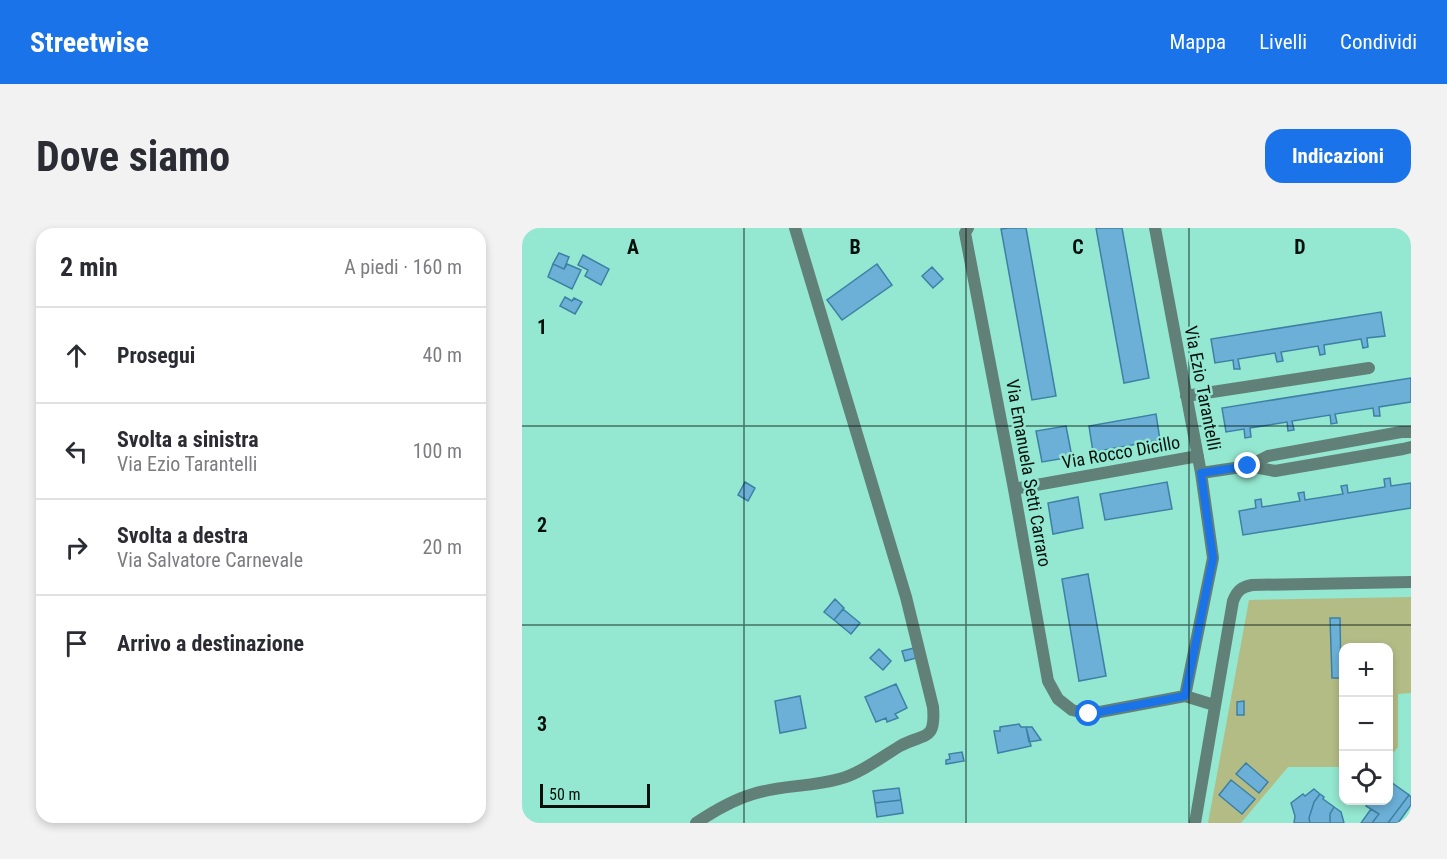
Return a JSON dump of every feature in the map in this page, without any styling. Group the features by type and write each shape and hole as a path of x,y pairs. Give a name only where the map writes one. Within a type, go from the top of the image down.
{"street":[{"path":"696,823 732,801 755,793 782,786 843,779 902,745 923,738 931,732 934,721 933,707 906,597 795,228"},
{"name":"Via Ezio Tarantelli","path":"1155,228 1201,473 1213,558 1185,696"},
{"name":"Via Emanuela Setti Carraro","path":"966,230 1048,681 1058,699 1072,710 1089,714 1185,696"},
{"path":"1186,396 1369,368"},
{"path":"1201,473 1248,466 1268,456 1411,432"},
{"path":"1248,466 1275,471 1411,447"},
{"name":"Via Rocco Dicillo","path":"1014,489 1198,456"},
{"path":"1195,823 1235,594 1242,587 1252,585 1411,582"},
{"path":"1185,696 1214,705"}],"green space":[{"path":"1411,597 1411,693 1398,694 1398,747 1393,753 1393,643 1339,643 1339,767 1288,767 1241,823 1208,823 1249,600"}],"building":[{"path":"1026,228 1056,396 1032,400 1001,229"},
{"path":"1096,228 1122,228 1149,378 1124,383"},
{"path":"559,253 569,257 564,269 553,264"},
{"path":"583,255 609,269 601,285 585,276 588,270 578,265"},
{"path":"553,264 564,269 567,264 581,270 572,289 548,277"},
{"path":"877,264 892,285 842,320 827,300"},
{"path":"932,267 943,279 933,288 922,276"},
{"path":"565,297 572,301 574,298 582,302 575,314 560,306"},
{"path":"1381,312 1385,336 1367,338 1368,347 1363,348 1361,339 1324,345 1325,354 1320,355 1318,346 1281,352 1283,361 1277,362 1275,353 1238,359 1240,369 1234,369 1233,360 1215,363 1211,339"},
{"path":"1411,378 1411,402 1379,407 1380,416 1374,416 1373,408 1335,414 1337,423 1331,424 1330,415 1292,421 1294,430 1288,431 1287,422 1250,428 1251,437 1245,438 1244,429 1226,432 1222,408"},
{"path":"1156,414 1160,440 1093,452 1089,426"},
{"path":"1066,426 1072,457 1042,462 1036,431"},
{"path":"1390,478 1391,486 1411,483 1411,508 1243,535 1239,511 1256,508 1255,500 1261,499 1262,507 1300,501 1298,493 1304,492 1305,500 1343,494 1341,486 1347,485 1348,493 1385,487 1384,479"},
{"path":"745,482 755,488 748,501 738,495"},
{"path":"1167,482 1172,509 1105,520 1100,494"},
{"path":"1078,497 1083,528 1053,534 1048,503"},
{"path":"1088,574 1106,676 1079,681 1062,579"},
{"path":"835,599 844,608 834,620 824,612"},
{"path":"843,609 860,623 851,634 834,620"},
{"path":"1330,618 1340,618 1339,678 1332,678"},
{"path":"914,648 916,658 905,661 902,651"},
{"path":"879,649 891,661 883,670 870,658"},
{"path":"896,684 907,708 895,714 898,718 887,722 886,718 876,722 865,697"},
{"path":"800,696 806,728 780,733 775,701"},
{"path":"1244,701 1244,715 1237,715 1237,702"},
{"path":"1019,724 1021,727 1026,727 1031,746 998,753 994,731 1000,731 1000,727"},
{"path":"1026,727 1032,727 1041,740 1029,742"},
{"path":"962,752 964,761 946,764 946,760 950,759 949,754"},
{"path":"1246,763 1268,782 1259,793 1236,774"},
{"path":"1231,780 1255,799 1242,814 1219,795"},
{"path":"1393,784 1409,795 1388,823 1372,823 1379,814 1366,806 1393,805"},
{"path":"899,788 901,800 875,803 873,791"},
{"path":"1314,789 1320,794 1314,802 1309,818 1310,823 1294,823 1295,816 1291,803"},
{"path":"1320,794 1334,807 1330,814 1330,823 1310,823 1309,818 1314,802"},
{"path":"1409,795 1411,805 1398,823 1388,823"},
{"path":"901,800 903,813 877,817 875,803"},
{"path":"1334,807 1341,812 1344,823 1330,823 1330,814"},
{"path":"1371,809 1379,814 1372,823 1361,823"}],"route":[{"path":"1089,714 1185,696 1213,558 1201,473 1248,466"}]}
